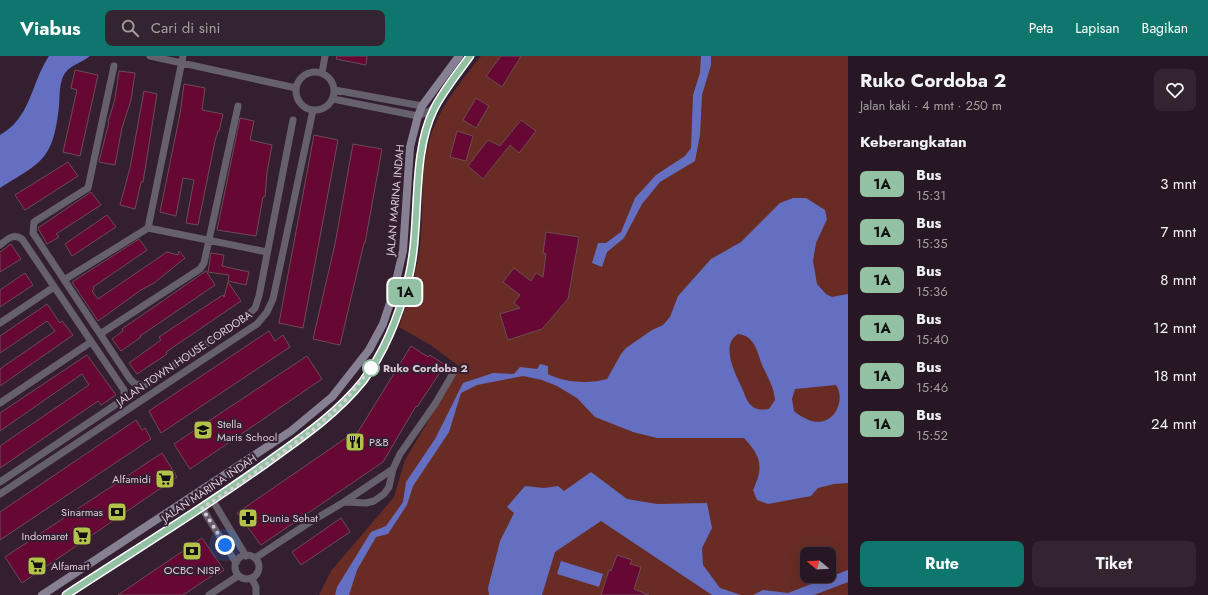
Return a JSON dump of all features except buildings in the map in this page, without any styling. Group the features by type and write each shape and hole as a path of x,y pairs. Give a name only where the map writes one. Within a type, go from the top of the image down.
{"main road":[{"name":"JALAN MARINA INDAH","path":"42,595 287,434 332,396 369,350 383,324 393,294 403,251 410,147 418,116 422,106 459,56"},
{"name":"JALAN MARINA INDAH","path":"66,595 213,502 313,430 344,402 363,380 388,339 398,314 409,278 424,136 434,109 470,56"}],"street":[{"path":"150,56 296,88"},
{"path":"148,228 183,56"},
{"path":"322,73 325,56"},
{"path":"114,66 88,188 34,222 32,228 33,233 64,280 130,379 135,384 145,385 246,317 255,308 268,252 293,120"},
{"path":"311,72 322,73 331,80 335,90 333,99 324,108 313,110 302,105 296,94 296,88 301,78 311,72"},
{"path":"335,90 422,106"},
{"path":"333,99 418,116 434,109"},
{"path":"100,334 200,269 204,263 238,106"},
{"name":"JALAN TOWN HOUSE CORDOBA","path":"0,494 256,324 267,312 272,299 313,110"},
{"path":"64,280 148,228 268,252"},
{"path":"0,245 12,236 18,236 22,239 124,390 124,395 121,401 0,482"},
{"path":"0,323 54,287"},
{"path":"0,403 91,342"},
{"path":"344,502 361,504 374,501 389,488 393,469 400,454 435,404 455,370"},
{"path":"255,558 259,567 259,572 252,579 246,580 238,576 235,569 236,563 240,558 246,556 255,558 393,469"},
{"path":"213,502 246,556"},
{"path":"202,508 236,563"},
{"path":"209,595 238,576"},
{"path":"252,579 256,587 256,595"}],"shaded area":[{"path":"481,56 848,56 848,595 319,595 331,571 394,497 405,460 460,367 432,346 399,327 410,293 418,260 422,222 424,167 429,140 438,117 455,90"}],"water":[{"path":"49,56 90,56 71,68 63,77 57,124 49,149 36,164 0,188 0,135 10,128 24,110 43,66"},
{"path":"701,56 711,56 711,65 702,95 700,135 695,161 660,182 642,204 624,238 607,252 602,267 592,263 598,243 606,243 621,232 635,198 656,175 685,156 691,148 693,95 700,73"},
{"path":"793,198 806,198 825,210 827,219 816,243 813,261 817,284 826,294 832,297 848,294 848,483 834,484 818,488 811,496 768,504 757,500 753,490 759,475 759,462 754,450 744,438 657,438 633,432 595,417 577,398 557,386 542,380 523,376 477,385 461,393 449,432 413,486 407,505 388,534 376,537 357,570 349,595 335,595 337,587 371,532 386,526 403,502 406,482 435,439 463,383 493,373 514,374 520,367 537,369 540,364 548,366 548,374 570,381 593,382 607,379 626,348 652,330 663,325 670,317 678,296 711,259 741,242 780,203","holes":["738,334 749,338 755,346 773,390 775,400 769,409 763,410 755,408 749,403 736,375 731,360 730,345","836,385 840,400 833,415 826,420 817,422 807,419 794,411 792,399 795,389"]},
{"path":"591,472 627,499 657,504 707,503 712,528 702,548 703,565 720,588 741,595 712,595 601,521 555,552 542,595 489,595 488,588 500,541 514,513 507,507 525,486 544,488 558,486 564,491"},
{"path":"561,561 603,574 599,587 557,574"},
{"path":"848,570 848,582 814,595 753,595 763,590 788,593 814,583 836,583 836,575"}],"bus line":[{"name":"1A","path":"66,595 131,552 235,487 313,430 344,402 363,380 388,339 396,320 409,278 424,136 434,109 470,56"}],"place":[{"name":"Ruko Cordoba 2","path":"371,368"},
{"name":"Stella Maris School","path":"203,430"},
{"name":"P&B","path":"355,442"},
{"name":"Alfamidi","path":"165,479"},
{"name":"Sinarmas","path":"117,512"},
{"name":"Dunia Sehat","path":"248,518"},
{"name":"Indomaret","path":"82,536"},
{"name":"OCBC NISP","path":"192,551"},
{"name":"Alfamart","path":"37,566"}],"route":[{"path":"225,545 202,508 235,487 313,430 344,402 371,368"}]}
